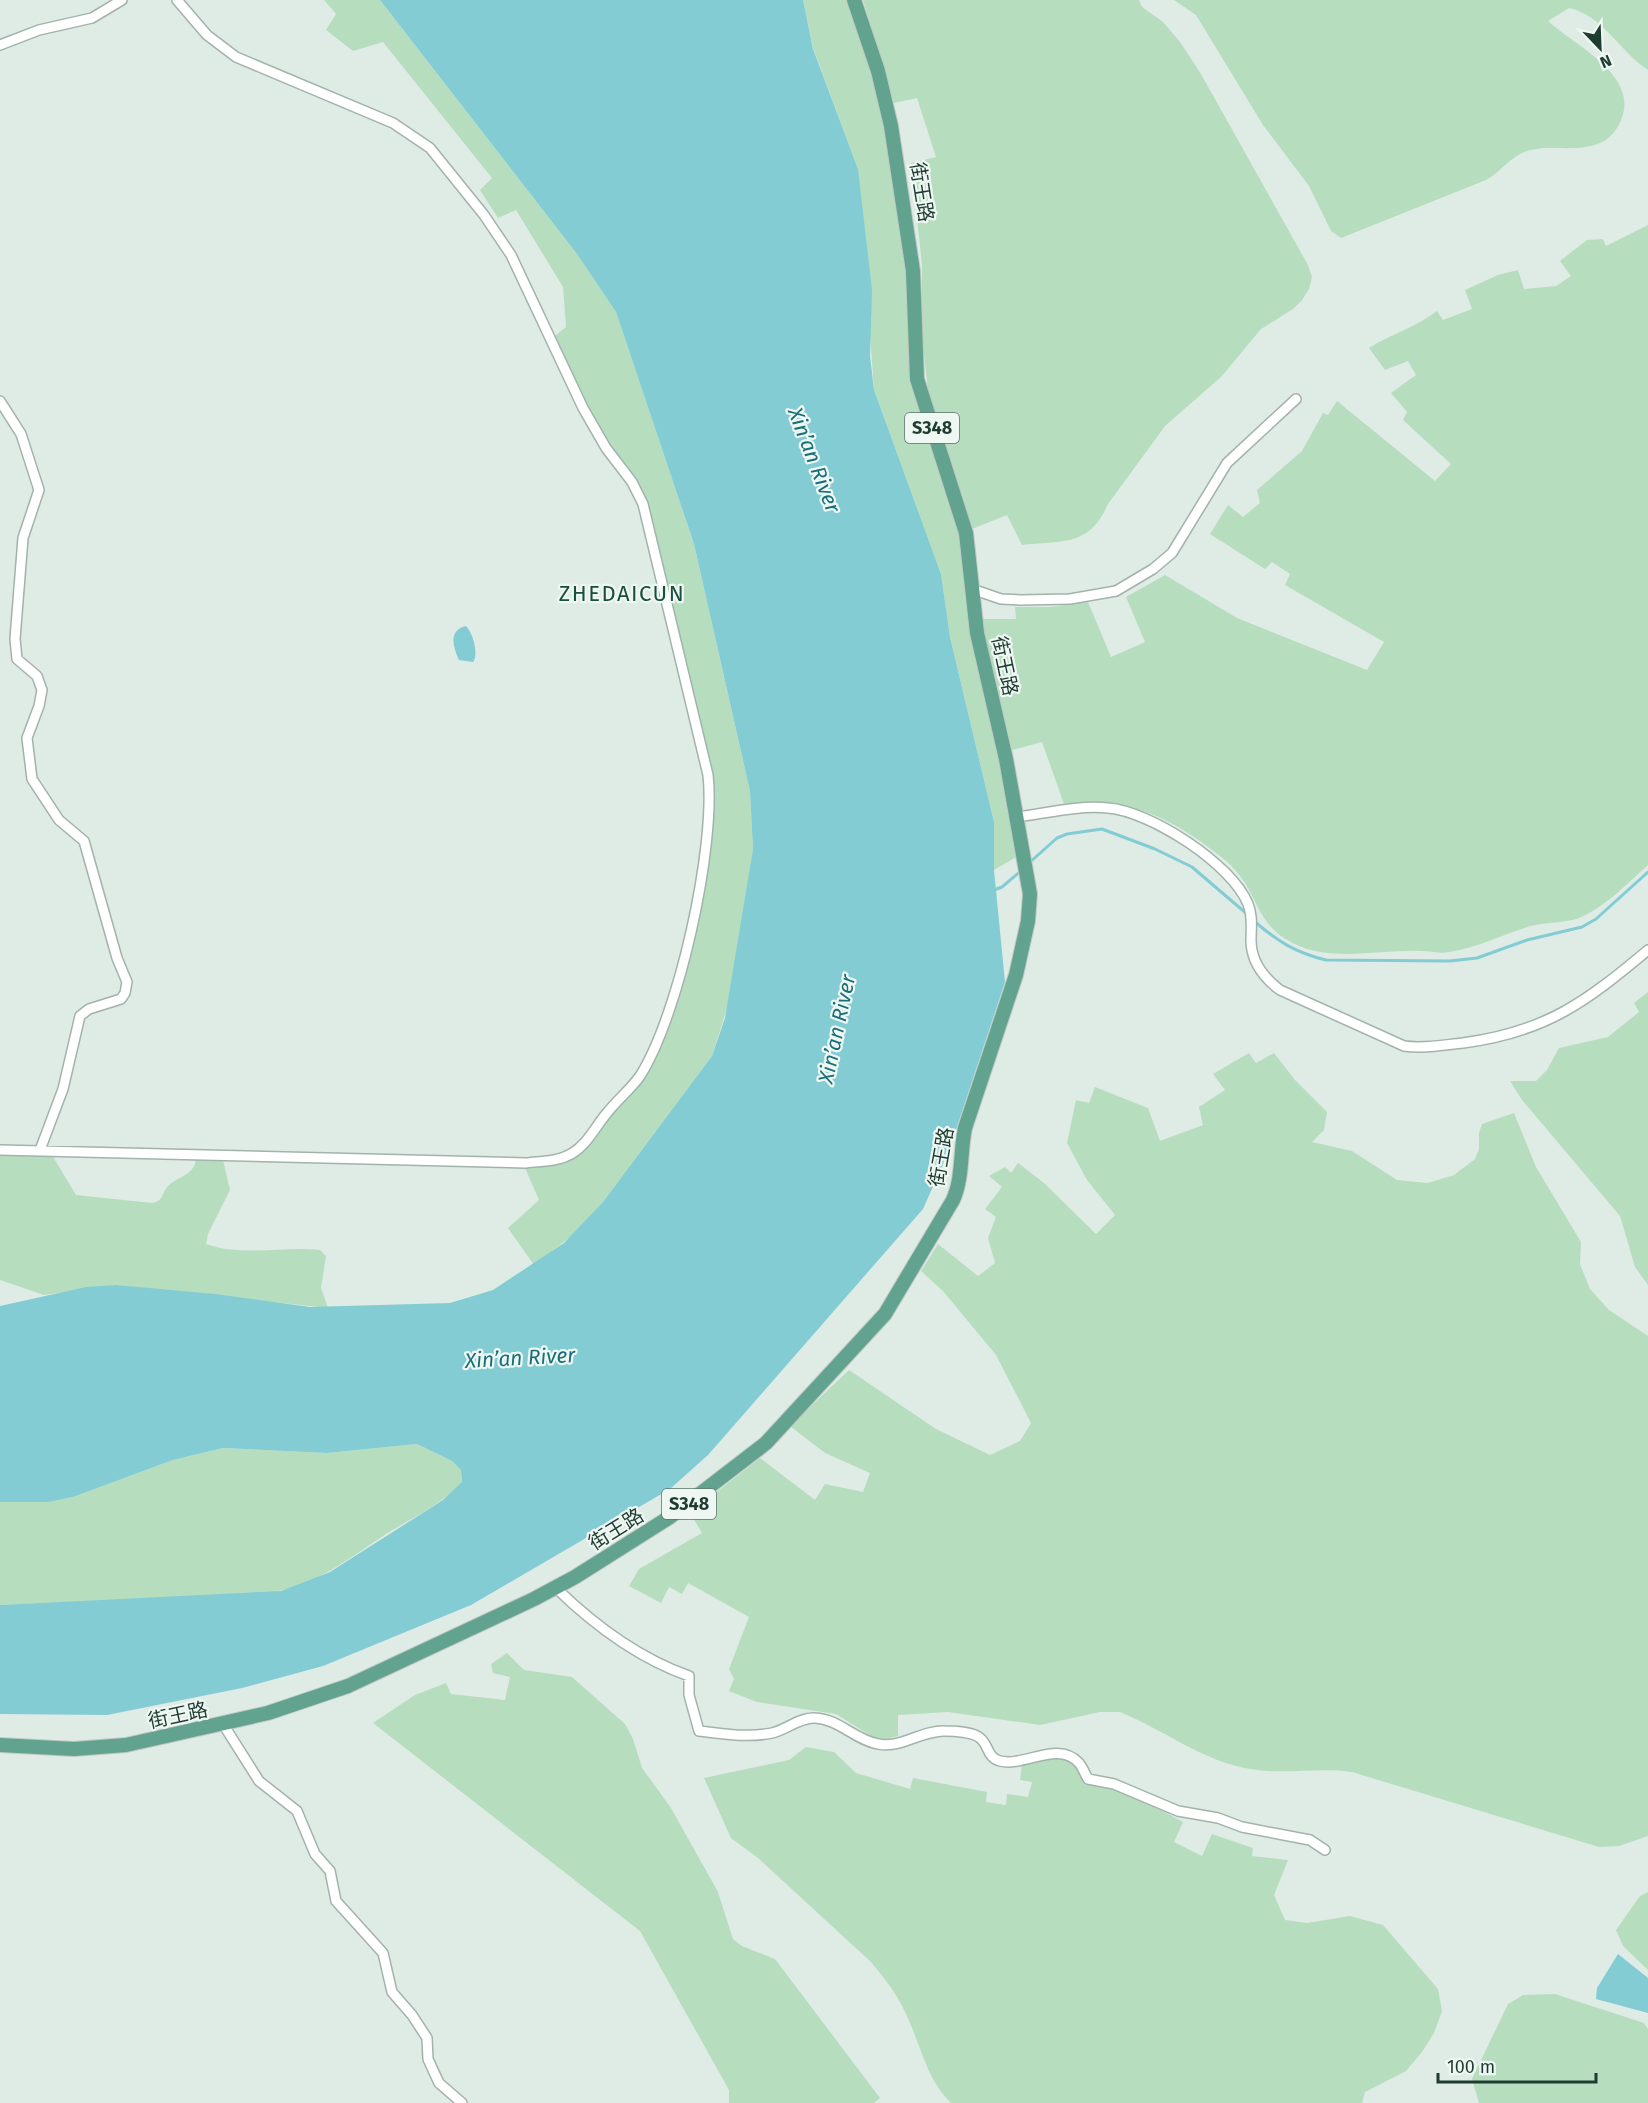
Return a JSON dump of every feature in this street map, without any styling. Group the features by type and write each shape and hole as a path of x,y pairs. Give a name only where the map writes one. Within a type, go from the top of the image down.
{"main road":[{"name":"街王路","path":"0,1744 74,1749 126,1745 268,1713 348,1686 556,1588 644,1535 747,1460 815,1392 890,1305 958,1189 965,1128 1016,975 1024,939 1029,894 1017,817 977,633 966,533 917,379 913,271 901,180 884,94 854,0"}],"street":[{"path":"0,45 39,30 92,18 122,0"},
{"path":"0,1150 526,1163 558,1159 570,1154 586,1141 639,1077 660,1037 691,928 709,831 708,775 643,504 632,482 606,448 583,408 527,285 502,241 456,179 421,140 393,123 236,57 207,35 177,0"},
{"path":"972,589 1001,599 1021,600 1070,600 1116,591 1172,553 1227,463 1296,399"},
{"path":"0,401 21,434 39,490 23,538 15,639 17,659 37,676 42,690 27,738 32,779 59,820 83,838 127,982 121,999 89,1009 80,1016 63,1089 40,1150"},
{"path":"1017,817 1109,808 1135,814 1186,842 1234,882 1244,894 1251,913 1254,957 1270,983 1280,990 1404,1046 1424,1048 1488,1040 1530,1029 1587,999 1648,950"},
{"path":"556,1588 576,1607 632,1650 689,1676 689,1695 699,1731 733,1736 768,1734 814,1718 833,1721 880,1744 891,1744 944,1731 977,1736 983,1740 989,1754 998,1761 1017,1763 1040,1756 1062,1754 1079,1763 1088,1779 1114,1784 1178,1811 1218,1818 1242,1827 1310,1840 1325,1850"},
{"path":"223,1724 259,1781 287,1800 301,1818 315,1854 332,1877 336,1900 384,1953 392,1992 412,2014 427,2038 428,2059 436,2078 444,2089 462,2103"}],"green space":[{"path":"324,0 380,0 577,254 616,312 694,544 750,791 753,849 729,1002 712,1056 603,1202 574,1234 534,1265 508,1228 539,1200 525,1168 552,1164 580,1153 643,1078 671,1022 698,914 712,828 714,780 651,515 641,489 601,435 555,336 566,327 563,287 516,210 498,218 480,190 492,178 383,42 353,51 326,30 336,14"},
{"path":"803,0 848,0 879,95 886,127 909,288 910,365 960,534 1018,856 994,870 994,822 950,637 941,574 874,390 858,169 813,48"},
{"path":"863,0 1139,0 1142,7 1163,22 1180,42 1201,74 1308,265 1312,277 1309,289 1302,300 1293,309 1261,329 1221,377 1165,426 1100,518 1083,535 1061,541 1022,545 1007,515 972,529 929,398 922,337 922,265 911,163 936,157 917,98 894,103"},
{"path":"1174,0 1648,0 1648,70 1592,18 1569,8 1548,21 1602,63 1613,75 1621,89 1624,104 1621,120 1610,137 1591,146 1527,151 1516,156 1486,180 1341,238 1331,231 1309,186 1263,125 1196,15"},
{"path":"1648,225 1648,865 1618,892 1602,905 1578,919 1531,926 1459,950 1442,953 1405,951 1351,954 1316,951 1300,946 1275,931 1232,866 1188,833 1155,815 1138,809 1102,803 1064,804 1042,742 1012,750 981,619 1016,619 1015,607 1051,607 1088,602 1111,657 1145,642 1126,597 1165,575 1237,618 1367,670 1384,642 1285,585 1290,574 1272,562 1265,569 1210,534 1228,505 1243,517 1260,503 1257,490 1302,451 1323,413 1328,415 1337,401 1435,481 1451,464 1403,420 1407,412 1391,393 1416,375 1408,361 1385,370 1369,348 1437,311 1443,320 1472,309 1465,290 1498,275 1518,270 1524,289 1556,286 1571,276 1560,261 1587,240 1603,239 1606,246"},
{"path":"1648,992 1648,1285 1635,1267 1620,1216 1522,1100 1510,1081 1536,1081 1547,1070 1559,1048 1608,1037 1639,1012 1634,1003"},
{"path":"1249,1053 1256,1063 1274,1053 1295,1080 1327,1112 1324,1130 1312,1142 1352,1151 1397,1180 1428,1183 1454,1175 1475,1159 1479,1149 1479,1133 1482,1124 1514,1113 1536,1167 1581,1242 1580,1264 1590,1289 1609,1310 1648,1336 1648,1836 1619,1846 1599,1847 1352,1772 1251,1769 1200,1753 1120,1712 1100,1712 1040,1725 948,1712 898,1715 898,1736 879,1741 836,1714 757,1702 729,1691 734,1679 729,1669 749,1617 688,1583 682,1594 669,1587 661,1603 629,1586 639,1569 702,1533 690,1513 760,1458 815,1500 825,1484 863,1492 870,1473 825,1453 790,1426 849,1370 936,1429 990,1455 1020,1441 1031,1423 996,1355 943,1291 921,1271 938,1244 978,1276 995,1263 988,1238 996,1217 985,1209 1002,1187 989,1176 1005,1167 1011,1173 1018,1163 1044,1183 1096,1234 1115,1215 1087,1180 1067,1143 1076,1100 1089,1103 1095,1087 1148,1108 1160,1141 1203,1125 1199,1107 1225,1090 1213,1074"},
{"path":"52,1155 76,1195 152,1203 160,1199 168,1186 188,1173 196,1160 223,1160 230,1190 208,1234 206,1244 249,1251 320,1250 326,1256 321,1288 328,1308 116,1285 44,1295 0,1280 0,1156"},
{"path":"417,1444 452,1461 461,1470 462,1483 435,1505 330,1571 300,1585 267,1593 0,1605 0,1502 49,1502 73,1497 173,1460 223,1448 327,1453"},
{"path":"507,1653 524,1670 572,1677 625,1724 633,1739 642,1768 671,1808 718,1892 733,1939 742,1946 775,1959 880,2098 874,2103 729,2103 729,2090 640,1931 373,1723 415,1695 446,1683 451,1694 505,1700 510,1677 493,1673 491,1664"},
{"path":"806,1747 834,1752 856,1773 910,1789 913,1778 987,1792 986,1802 1006,1805 1007,1794 1028,1797 1032,1782 1020,1780 1022,1763 1047,1757 1068,1758 1106,1786 1133,1795 1183,1822 1174,1842 1202,1856 1212,1834 1253,1848 1252,1856 1288,1860 1274,1895 1285,1920 1307,1923 1350,1916 1383,1925 1438,1989 1442,2011 1434,2033 1406,2071 1365,2092 1362,2103 951,2103 929,2072 902,2005 885,1980 871,1962 758,1858 731,1838 704,1778 789,1760"},
{"path":"1648,1892 1648,1970 1623,1946 1616,1930 1640,1896"},
{"path":"1555,1994 1644,2023 1648,2029 1648,2103 1479,2103 1472,2079 1508,2004 1523,1995"}],"water":[{"name":"Xin’an River","path":"380,0 803,0 813,49 858,169 872,290 870,356 874,390 941,574 950,637 994,822 994,870 1005,982 950,1148 923,1209 708,1455 670,1489 471,1605 323,1666 242,1688 107,1715 0,1714 0,1605 281,1591 330,1572 443,1500 462,1482 461,1470 452,1461 417,1444 327,1453 223,1448 173,1460 73,1497 49,1502 0,1502 0,1306 86,1287 116,1285 215,1294 310,1307 450,1303 493,1290 564,1243 603,1202 712,1056 725,1018 753,849 750,791 694,544 616,312 577,254"},
{"path":"466,626 474,644 475,659 473,662 459,660 454,645 456,631"},
{"path":"1618,1954 1648,1978 1648,2013 1596,1999 1597,1988"}],"waterway":[{"path":"1029,863 1057,838 1067,834 1102,829 1155,849 1192,867 1247,914"},
{"path":"994,890 1002,887 1022,870"},
{"path":"1254,921 1287,945 1305,954 1326,960 1450,961 1477,958 1527,940 1582,927 1596,919 1648,872"}],"district":[{"name":"ZHEDAICUN","path":"622,593"}]}
